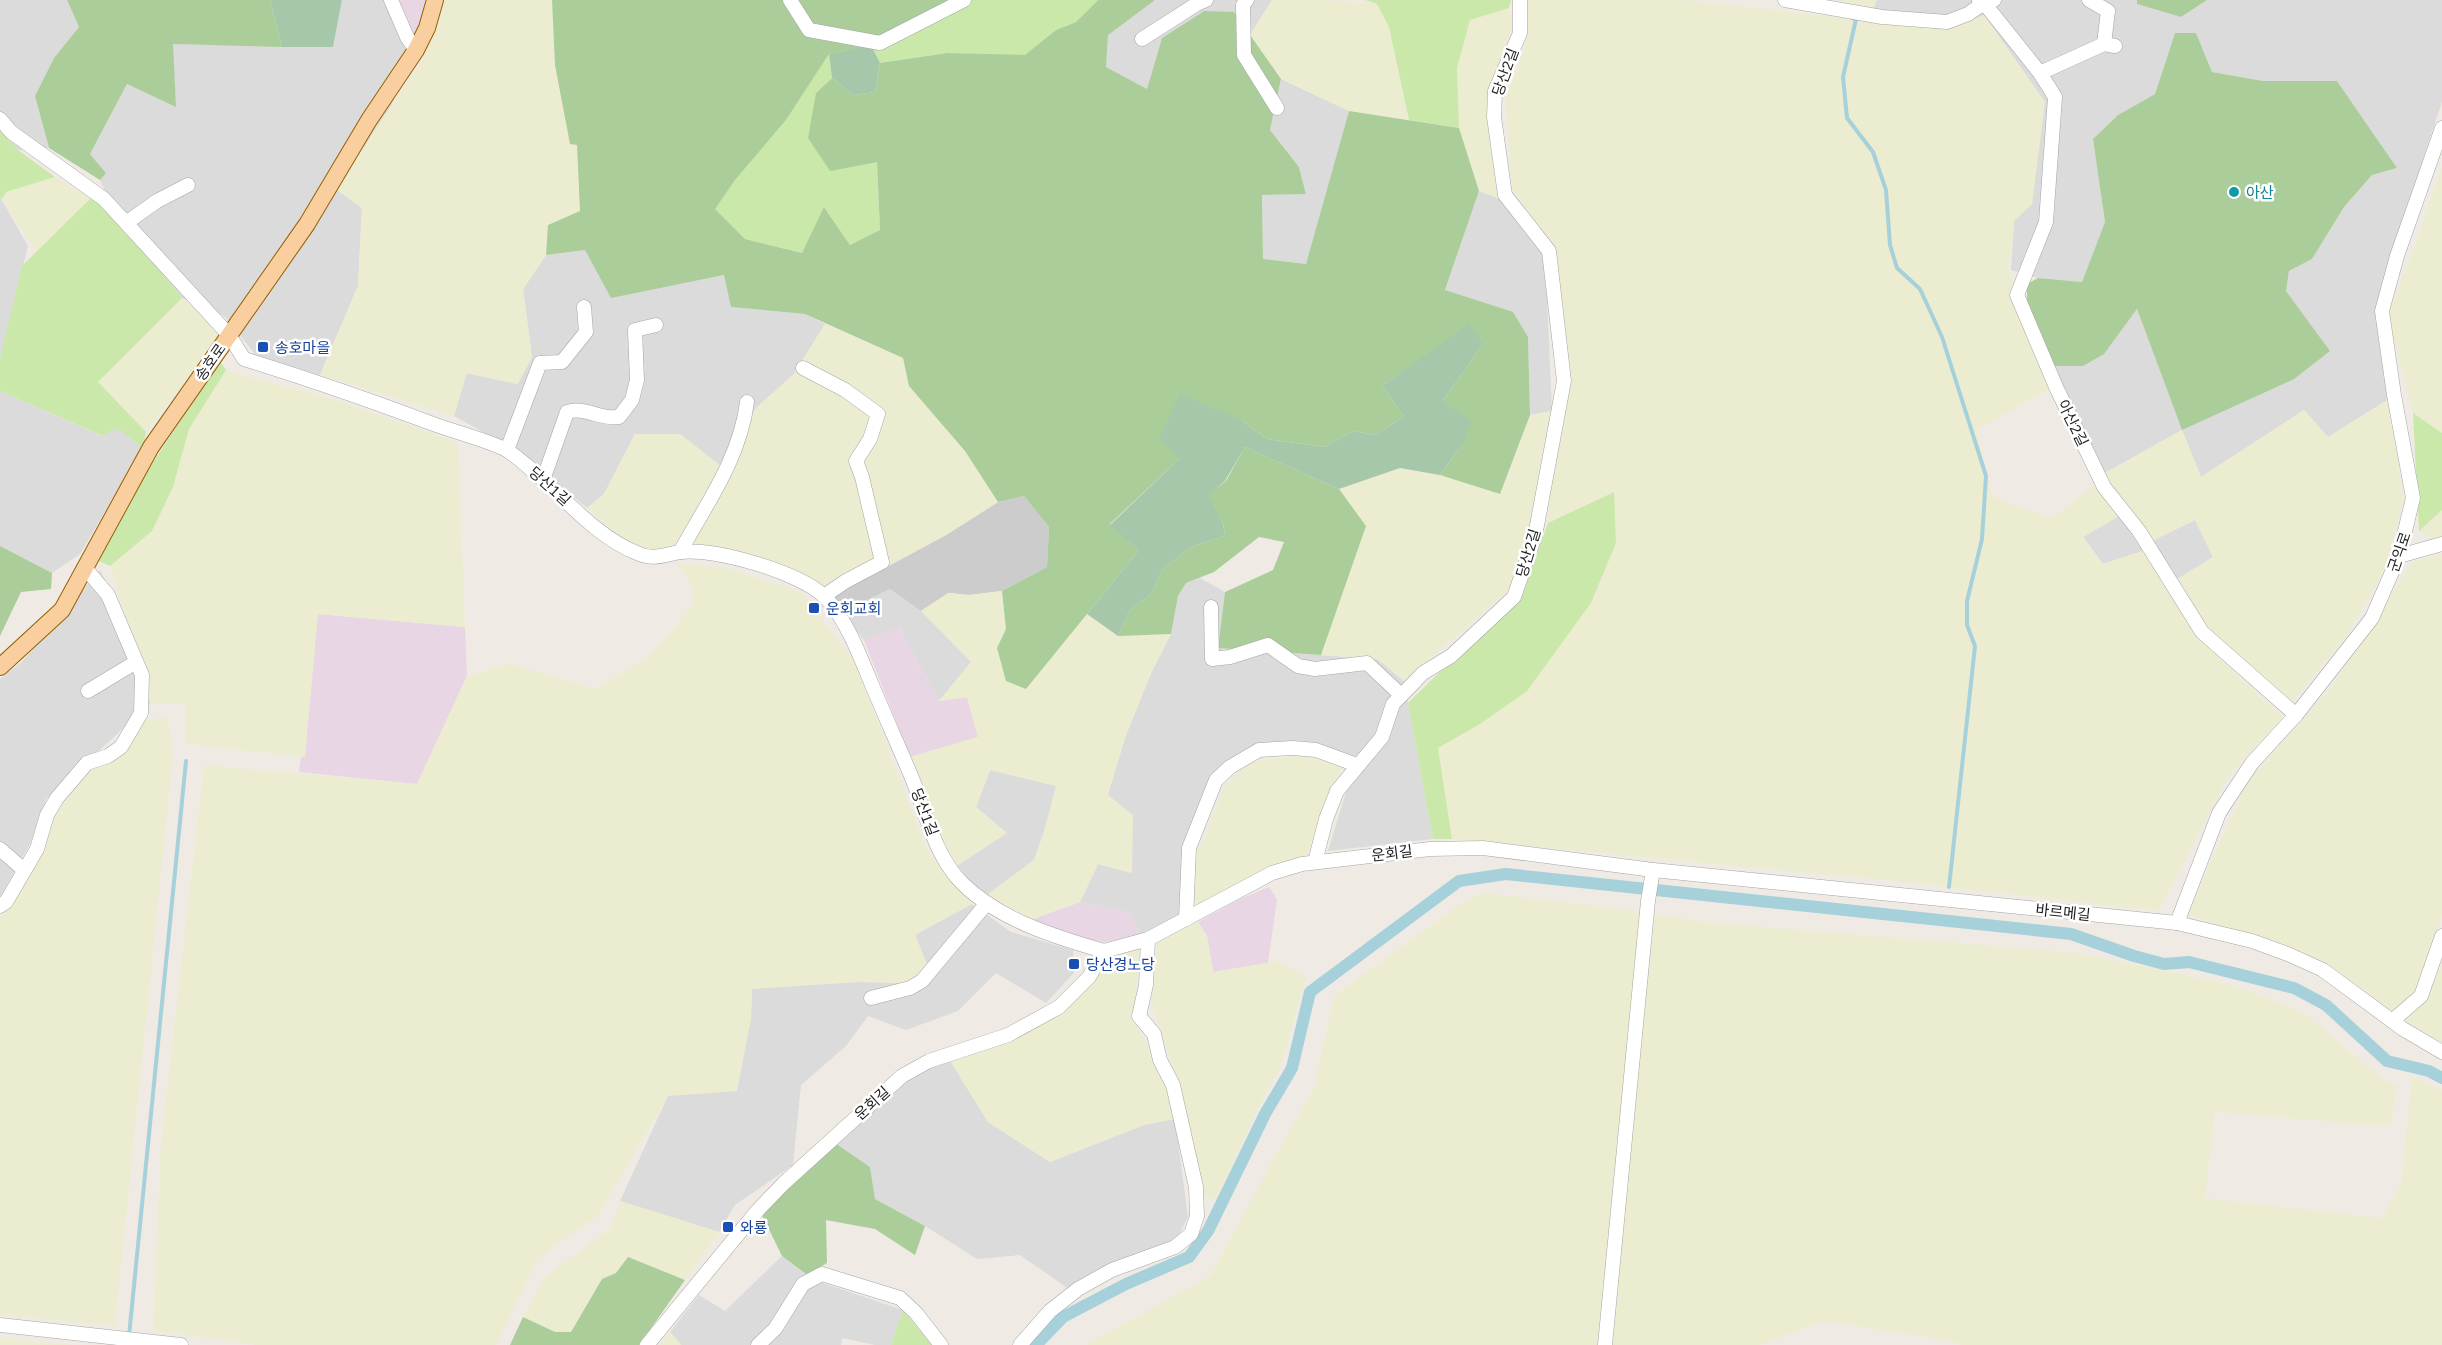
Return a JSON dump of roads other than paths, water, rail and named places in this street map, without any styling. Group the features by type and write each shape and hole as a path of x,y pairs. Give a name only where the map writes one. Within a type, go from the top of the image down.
{"main road":[{"name":"송호로","path":"0,667 62,610 142,461 307,224 369,120 416,50 427,28 435,0"}],"street":[{"path":"391,0 407,37 416,50"},
{"path":"790,0 809,30 879,43 964,0"},
{"path":"1142,39 1195,4 1206,0"},
{"path":"1247,0 1243,5 1244,55 1277,108"},
{"name":"당산2길","path":"1315,862 1326,819 1337,790 1382,737 1393,704 1423,673 1451,656 1514,597 1535,536 1564,381 1549,251 1505,195 1494,117 1495,91 1520,33 1520,0"},
{"path":"1785,0 1881,17 1947,22 1968,14 1985,1"},
{"path":"2040,73 2109,45 2108,11 2089,0"},
{"name":"아산2길","path":"1985,1 2040,73 2055,97 2046,222 2017,295 2056,387 2104,487 2139,531 2202,632 2296,715"},
{"name":"당산1길","path":"0,119 6,135 104,199 230,335 244,360 332,387 507,450 606,537 639,555 662,557 680,552 701,553 766,567 797,578 824,596 847,630 865,667 938,848 963,884 987,903 1027,925 1067,941 1104,951"},
{"name":"군익로","path":"2177,923 2219,813 2252,763 2296,715 2372,618 2399,556 2413,498 2394,395 2382,311 2397,256 2442,128"},
{"path":"126,224 157,201 188,185"},
{"path":"507,450 540,363 562,362 586,332 584,307"},
{"path":"543,480 567,412 575,409 608,419 619,417 632,400 637,380 634,330 656,325"},
{"path":"803,368 845,390 878,414 870,439 856,461 862,477 882,562 846,581 824,596"},
{"path":"680,552 734,455 744,423 747,402"},
{"path":"2399,556 2442,544"},
{"path":"0,906 6,902 37,849 46,815 57,798 87,763 108,756 121,747 141,713 142,675 108,594 86,569"},
{"path":"1211,607 1212,659 1230,657 1268,645 1298,666 1315,669 1367,663 1401,694"},
{"path":"88,691 136,662"},
{"path":"1185,919 1189,848 1216,780 1230,767 1259,750 1274,748 1316,750 1357,765"},
{"name":"운회길","path":"648,1345 764,1203 902,1076 929,1061 1008,1035 1059,1007 1089,977 1104,951 1148,939 1272,873 1315,862 1430,849 1483,848 1652,874"},
{"path":"0,849 24,870"},
{"path":"1605,1345 1652,874"},
{"name":"바르메길","path":"1652,874 2177,923 2252,941 2323,970 2392,1021 2442,1052"},
{"path":"871,998 910,988 922,981 987,903"},
{"path":"2392,1021 2421,996 2442,936"},
{"path":"1020,1345 1050,1311 1077,1289 1112,1270 1175,1247 1191,1234 1197,1216 1196,1187 1173,1085 1160,1060 1154,1034 1139,1016 1146,985 1148,939"},
{"path":"758,1345 775,1329 803,1284 822,1274 900,1298 916,1313 941,1345"},
{"path":"0,1325 181,1345"}],"waterway":[{"path":"1852,18 1856,19 1843,77 1847,118 1873,152 1886,190 1890,245 1897,268 1920,289 1942,337 1986,476 1982,539 1967,601 1967,625 1975,646 1949,887"},
{"path":"129,1336 186,761"},
{"path":"1036,1345 1063,1317 1126,1284 1189,1257 1208,1231 1265,1114 1292,1068 1310,992 1459,881 1506,874 2071,934 2164,964 2189,962 2294,988 2326,1005 2387,1061 2429,1071 2442,1078"}],"place":[{"name":"아산","path":"2234,192"},
{"name":"송호마을","path":"263,347"},
{"name":"운회교회","path":"814,608"},
{"name":"당산경노당","path":"1074,964"},
{"name":"와룡","path":"728,1227"}]}
